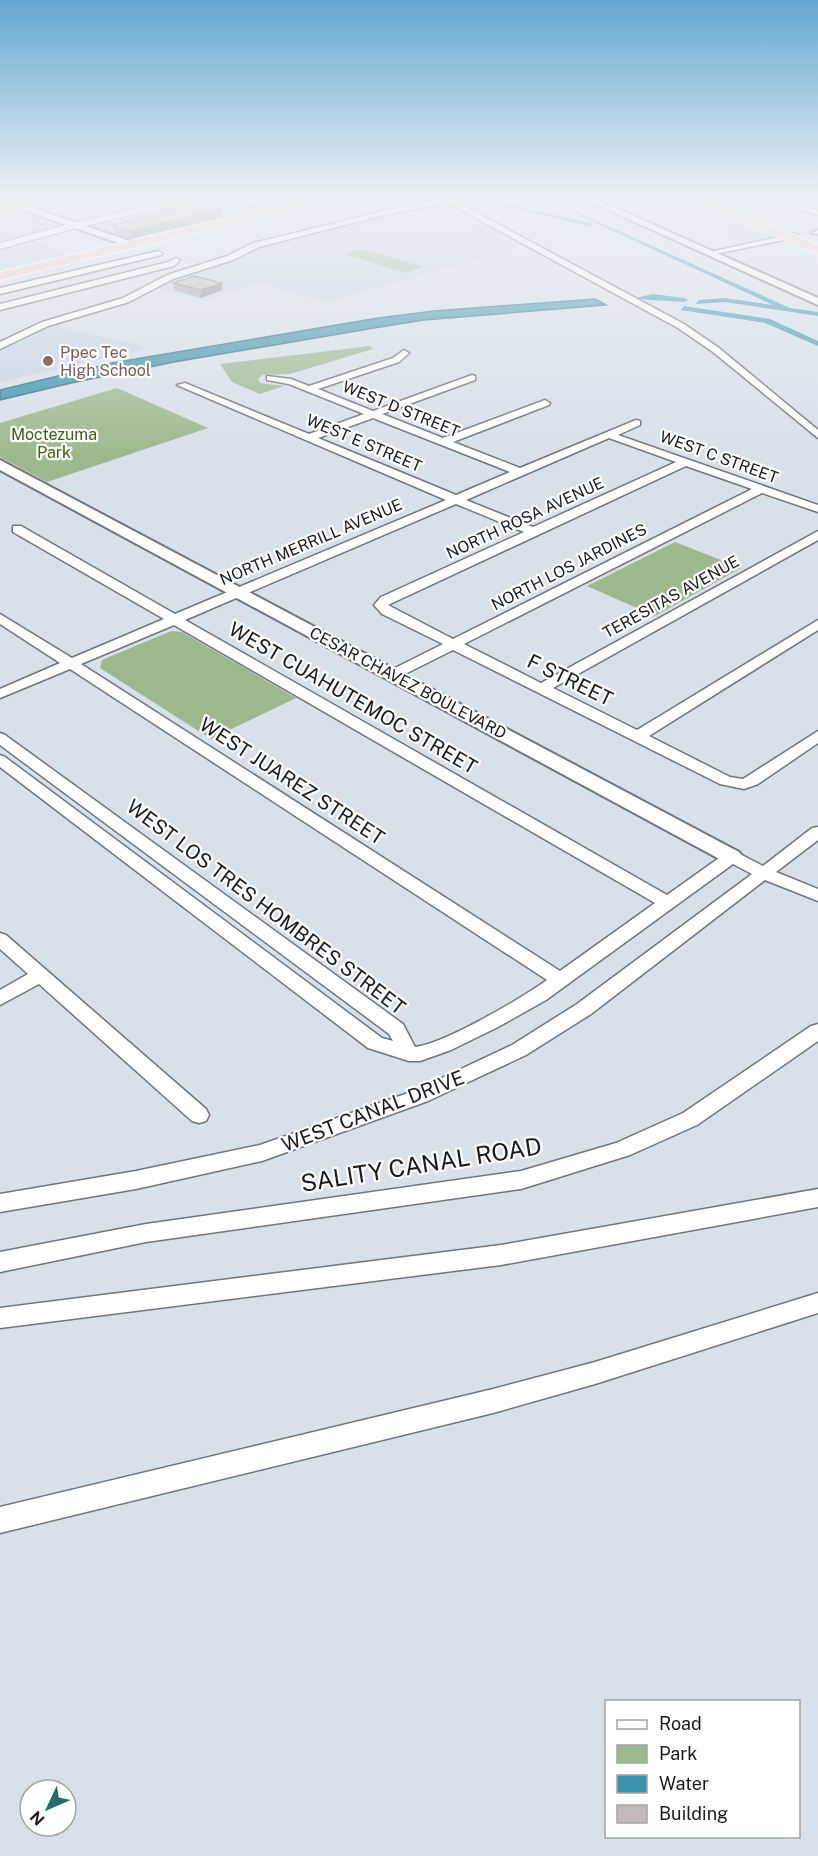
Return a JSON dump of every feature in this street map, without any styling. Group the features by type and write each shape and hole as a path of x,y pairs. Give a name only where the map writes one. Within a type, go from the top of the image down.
{"street":[{"path":"0,291 31,284"},
{"path":"0,307 94,284"},
{"path":"0,346 45,324 119,303 157,284"},
{"path":"604,284 681,326 716,350 818,435"},
{"path":"777,284 818,302"},
{"path":"0,302 11,304"},
{"path":"308,389 396,360 404,353"},
{"name":"WEST D STREET","path":"270,378 308,389 519,472"},
{"path":"309,438 472,378"},
{"name":"WEST E STREET","path":"182,385 534,532"},
{"path":"443,442 545,403"},
{"name":"NORTH MERRILL AVENUE","path":"0,694 636,423"},
{"name":"WEST C STREET","path":"609,435 818,509"},
{"name":"NORTH ROSA AVENUE","path":"381,605 386,600 685,462"},
{"name":"CESAR CHAVEZ BOULEVARD","path":"0,464 732,857 763,873 818,895"},
{"name":"NORTH LOS JARDINES","path":"392,675 761,489"},
{"name":"WEST CUAHUTEMOC STREET","path":"17,529 668,903"},
{"name":"TERESITAS AVENUE","path":"541,689 818,535"},
{"name":"F STREET","path":"381,605 387,612 726,781 744,784 761,776 818,736"},
{"name":"WEST JUAREZ STREET","path":"0,618 560,980"},
{"path":"637,737 818,624"},
{"name":"WEST LOS TRES HOMBRES STREET","path":"0,738 396,1029 410,1054"},
{"name":"WEST LOS TRES HOMBRES STREET","path":"0,760 375,1042 410,1054"},
{"name":"WEST CANAL DRIVE","path":"0,1203 183,1171 262,1154 421,1096 519,1050 584,1009 818,832"},
{"name":"WEST CANAL DRIVE","path":"410,1054 420,1054 444,1045 491,1022 560,980 732,857"},
{"path":"0,939 199,1115"},
{"path":"0,998 42,975"},
{"name":"SALITY CANAL ROAD","path":"0,1262 146,1233 521,1180 622,1149 690,1119 818,1031"},
{"path":"0,1318 501,1255 818,1198"},
{"path":"0,1520 564,1382 741,1324 818,1303"}],"shaded area":[{"path":"163,284 255,284 205,301 156,288"},
{"path":"259,284 392,284 327,302"},
{"name":"Ppec Tec High School","path":"52,324 73,331 137,344 146,349 0,382 0,349 28,339"}],"green space":[{"path":"370,346 373,349 290,374 262,375 258,379 260,383 284,386 260,394 232,382 220,364"},
{"name":"Moctezuma Park","path":"117,388 208,428 47,482 0,457 0,423"},
{"path":"675,542 741,568 655,616 587,586"},
{"path":"171,631 182,632 296,698 211,739 100,668 102,660"}],"water":[{"path":"595,299 606,305 424,320 174,362 0,400 0,390 112,363 378,318 434,311"}],"building":[{"path":"175,284 220,284 201,290"}],"waterway":[{"path":"732,284 787,309"},
{"path":"639,298 653,296 684,300"},
{"path":"699,302 725,300 818,314"},
{"path":"684,308 767,321 818,344"}],"place":[{"name":"Ppec Tec High School","path":"48,361"}]}
